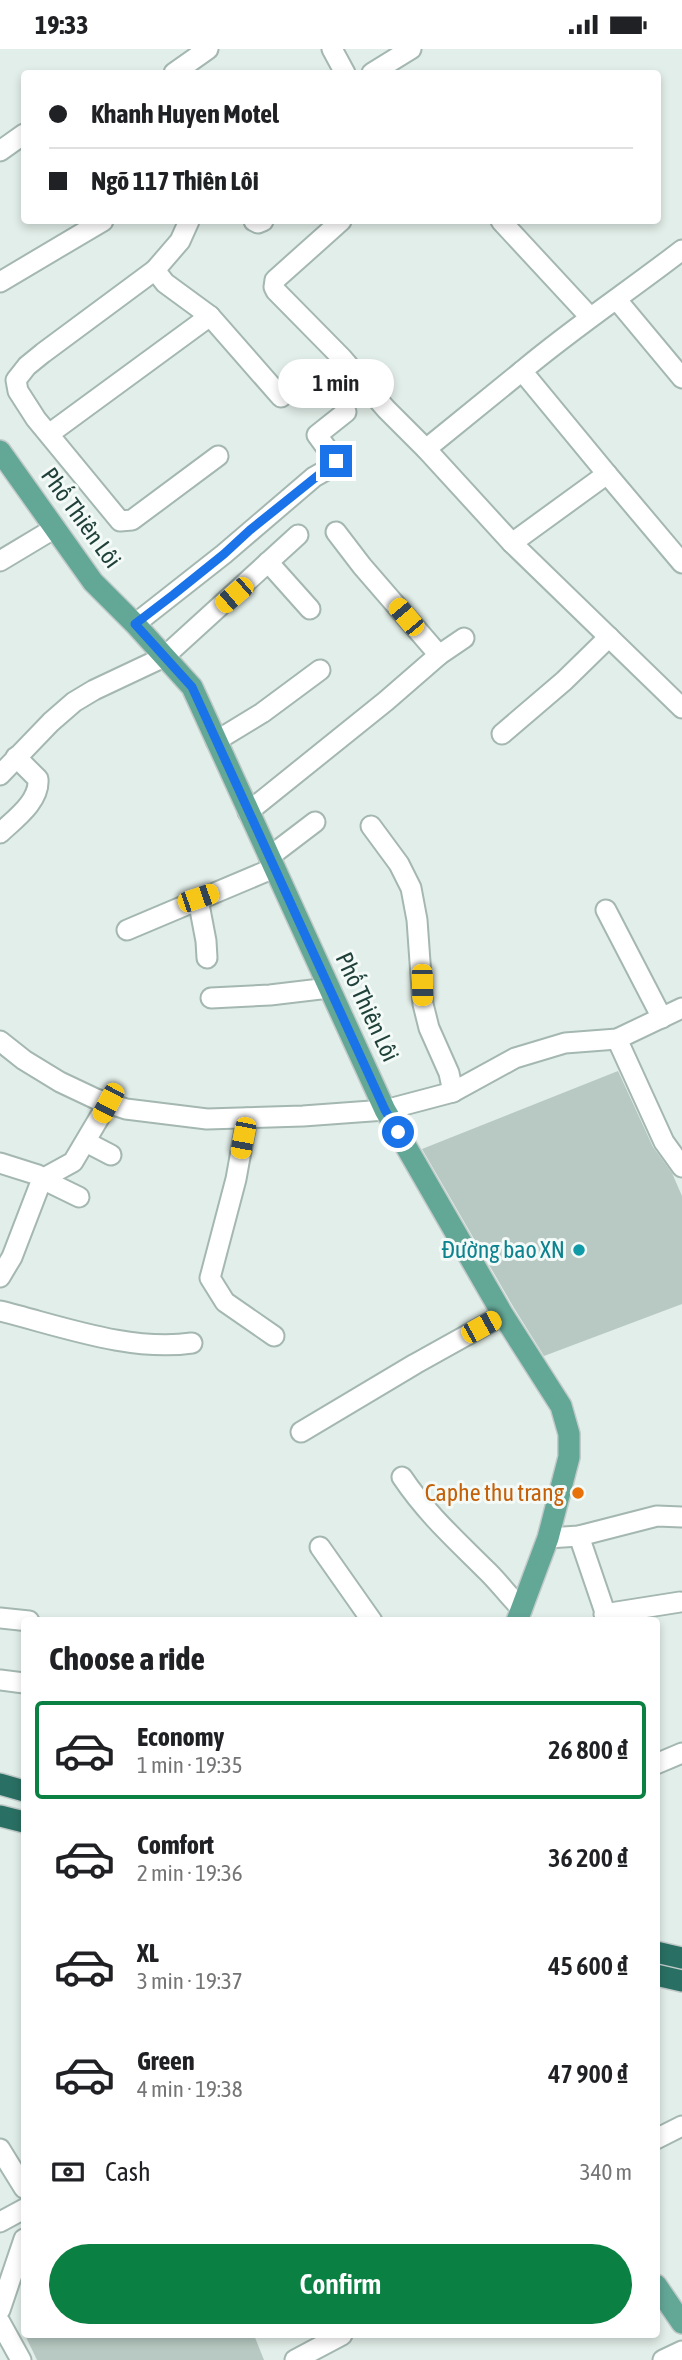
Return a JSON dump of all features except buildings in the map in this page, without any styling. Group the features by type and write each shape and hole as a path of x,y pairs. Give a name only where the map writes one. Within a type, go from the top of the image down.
{"highway":[{"path":"0,1784 21,1790"},
{"path":"0,1816 21,1821"},
{"path":"660,1953 682,1958"},
{"path":"660,1976 682,1981"}],"main road":[{"name":"Phố Thiên Lôi","path":"0,451 93,582 192,687 385,1110 503,1315 561,1406 569,1434 569,1457 548,1538 520,1615"},
{"path":"660,2291 682,2323"}],"street":[{"path":"178,70 208,49"},
{"path":"332,49 343,70"},
{"path":"377,70 411,49"},
{"path":"0,151 21,136"},
{"path":"0,282 98,224"},
{"path":"188,224 180,241 155,270 43,353 27,366 16,380 18,391 49,434 120,521 132,520 219,456"},
{"path":"338,224 275,280 274,287 512,543 682,708"},
{"path":"504,224 590,317"},
{"path":"426,449 565,334 617,300 682,250"},
{"path":"155,270 165,283 210,316 281,397"},
{"path":"617,300 682,378"},
{"path":"49,434 210,316"},
{"path":"522,371 682,563"},
{"path":"135,624 224,554 314,477 330,468 336,461 317,435 346,412"},
{"path":"512,543 607,474"},
{"path":"0,561 55,528"},
{"path":"336,531 362,566 439,655"},
{"path":"0,775 74,702 164,657 298,535"},
{"path":"268,562 310,608"},
{"path":"502,734 564,681 609,637"},
{"path":"248,811 386,701 439,655 464,638"},
{"path":"216,741 262,713 320,670"},
{"path":"0,833 32,801 39,788 38,779 16,757"},
{"path":"127,930 198,898 241,883 272,863 315,822"},
{"path":"371,825 399,864 411,888 418,932 422,1004 429,1028 449,1073 453,1092"},
{"path":"198,898 206,941 206,958"},
{"path":"606,910 662,1018"},
{"path":"211,997 270,995 329,988"},
{"path":"0,1041 24,1060 60,1082 126,1109 206,1119 247,1118 385,1110 453,1092 515,1058 565,1043 617,1039 682,1008"},
{"path":"617,1039 664,1142 682,1167"},
{"path":"0,1277 8,1244 42,1179 73,1162 108,1103"},
{"path":"247,1118 236,1179 210,1278 225,1302 274,1336"},
{"path":"86,1142 111,1155"},
{"path":"0,1163 38,1175 79,1197"},
{"path":"0,1311 125,1341 154,1345 192,1343"},
{"path":"301,1432 503,1315"},
{"path":"402,1477 431,1517 487,1570 520,1615"},
{"path":"548,1538 579,1536 657,1517 682,1517"},
{"path":"579,1536 606,1617 680,1602"},
{"path":"320,1547 369,1617"},
{"path":"0,1618 21,1620"},
{"path":"0,1680 21,1683"},
{"path":"660,1762 682,1753"},
{"path":"660,2137 682,2126"},
{"path":"0,2150 21,2182"},
{"path":"0,2222 21,2211"},
{"path":"0,2310 21,2248"},
{"path":"0,2322 21,2360"},
{"path":"295,2360 336,2338"},
{"path":"663,2360 682,2351"}],"place":[{"name":"Đường bao XN","path":"579,1250"},
{"name":"Caphe thu trang","path":"578,1493"}],"route":[{"path":"336,461 135,624 192,687 385,1110 398,1132"}]}
